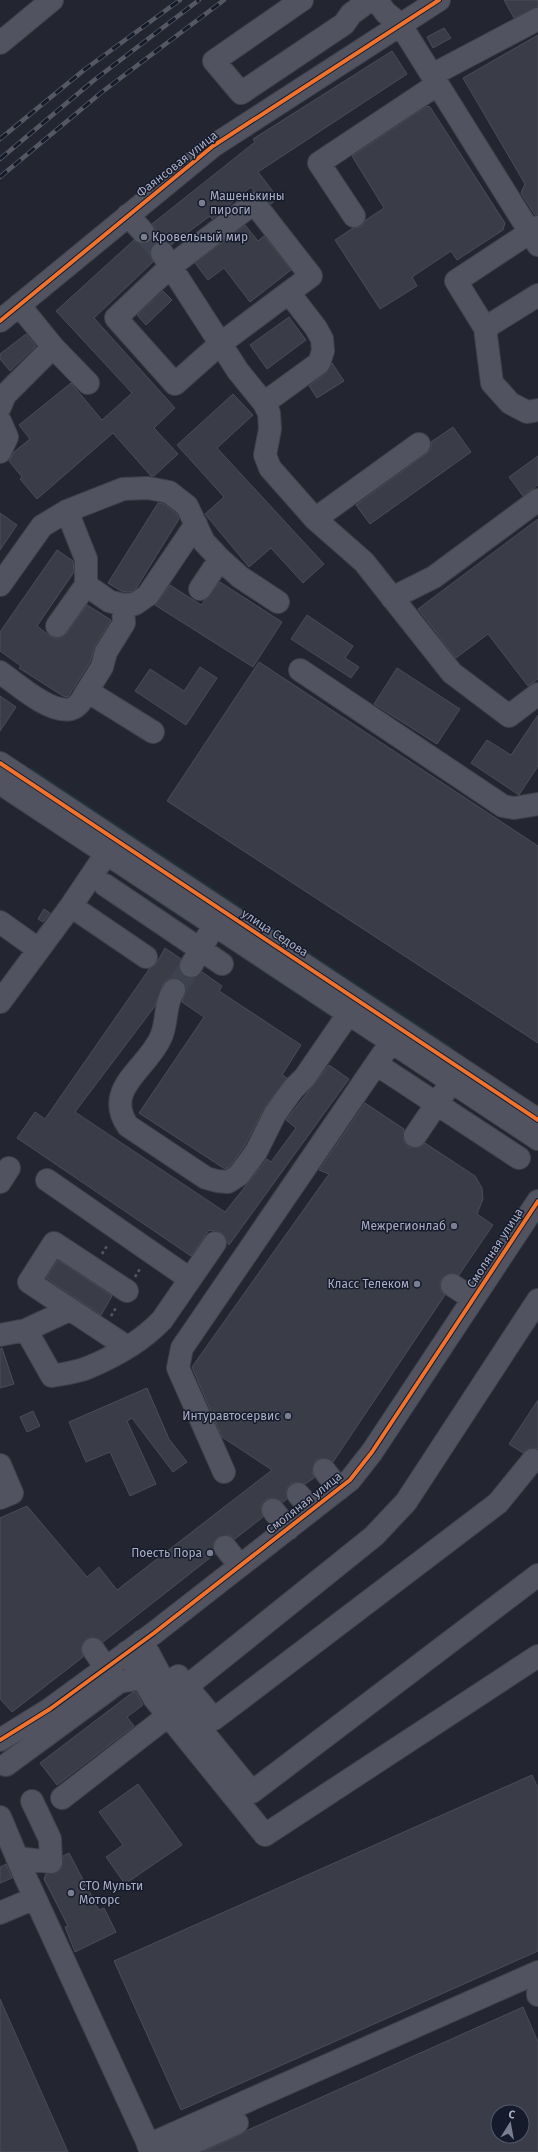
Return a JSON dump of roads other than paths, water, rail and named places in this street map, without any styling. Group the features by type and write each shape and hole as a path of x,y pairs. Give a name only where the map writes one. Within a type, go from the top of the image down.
{"street":[{"path":"302,0 214,61 241,93 344,24 351,14 370,0"},
{"path":"376,0 386,13 400,24 535,235 456,281 484,328 492,383 510,403 527,412 538,410"},
{"name":"Фаянсовая улица","path":"0,321 213,146 439,0"},
{"path":"0,43 48,1"},
{"path":"354,216 319,163 435,80 538,19"},
{"path":"254,203 311,276 289,293 220,344 175,384 116,318 166,260 254,203"},
{"path":"128,215 143,232"},
{"path":"166,260 238,371 264,403 269,413 270,429 265,455 270,468 315,519 364,562 452,673 509,716 538,694"},
{"path":"264,403 319,363 323,351 322,339 316,328 289,293"},
{"path":"484,328 538,295"},
{"path":"19,305 53,347 88,383"},
{"path":"0,407 5,396 53,347"},
{"path":"0,421 7,437 0,452"},
{"path":"315,519 419,444"},
{"path":"0,585 42,526 67,511 123,489 148,488 169,492 187,506 204,542 220,559 240,577 278,602"},
{"path":"392,598 434,577 538,500"},
{"path":"57,626 86,585 86,559 67,511"},
{"path":"86,585 109,601 123,605 135,604 148,596 196,524"},
{"path":"200,589 220,559"},
{"path":"0,672 51,707 72,709 80,703 102,667 106,652 124,623 123,605"},
{"path":"300,670 503,806 514,808 538,804"},
{"path":"87,691 153,732"},
{"name":"улица Седова","path":"9,773 111,846 396,1035 538,1120"},
{"path":"0,1002 71,906 111,846"},
{"path":"105,885 196,957 222,964"},
{"path":"71,906 146,958"},
{"path":"196,957 220,919"},
{"name":"улица Седова","path":"220,919 349,1013 396,1035 452,1082 538,1139"},
{"path":"0,922 38,949"},
{"path":"174,990 168,998 161,1037 124,1088 119,1101 120,1116 128,1126 206,1178 217,1181 228,1182 239,1175 256,1152 280,1108 293,1089 305,1077 349,1013"},
{"path":"224,1472 178,1368 182,1348 396,1035"},
{"path":"376,1064 519,1158"},
{"path":"415,1136 452,1082"},
{"path":"47,1180 190,1279"},
{"name":"Смоляная улица","path":"0,1740 50,1709 106,1668 288,1529 305,1502 339,1489 350,1480 372,1452 538,1201"},
{"path":"127,1291 54,1243 29,1282 69,1310 127,1347"},
{"path":"26,1330 52,1376 87,1368 127,1347 151,1331 162,1320 215,1243"},
{"path":"452,1285 474,1299"},
{"path":"186,1687 374,1536 393,1517 406,1502 538,1300"},
{"path":"0,1335 26,1330 69,1310"},
{"path":"141,1642 179,1678 214,1718 498,1503 533,1460"},
{"path":"0,1465 12,1493 0,1498"},
{"path":"324,1470 339,1489"},
{"path":"273,1510 288,1529"},
{"path":"225,1547 240,1566"},
{"path":"141,1642 167,1688 252,1792 538,1575"},
{"path":"141,1642 142,1678 154,1698 265,1835 538,1656"},
{"path":"93,1649 106,1668"},
{"path":"6,1765 119,1682 142,1678"},
{"path":"62,1798 169,1715"},
{"path":"17,1858 51,1862 50,1839 32,1801"},
{"path":"0,1817 35,1898 150,2148 538,1972"},
{"path":"0,1913 35,1898"},
{"path":"173,2152 237,2124"}],"tunnel":[{"path":"143,232 162,253"},
{"path":"174,990 191,966"}],"railway":[{"path":"0,139 84,70 180,0"},
{"path":"0,159 93,81 199,0"},
{"path":"0,177 102,92 224,0"}],"place":[{"name":"Машенькины пироги","path":"202,203"},
{"name":"Кровельный мир","path":"144,237"},
{"name":"Межрегионлаб","path":"454,1226"},
{"name":"Класс Телеком","path":"417,1284"},
{"name":"Интуравтосервис","path":"288,1416"},
{"name":"Поесть Пора","path":"210,1553"},
{"name":"СТО Мульти Моторс","path":"71,1893"}]}
